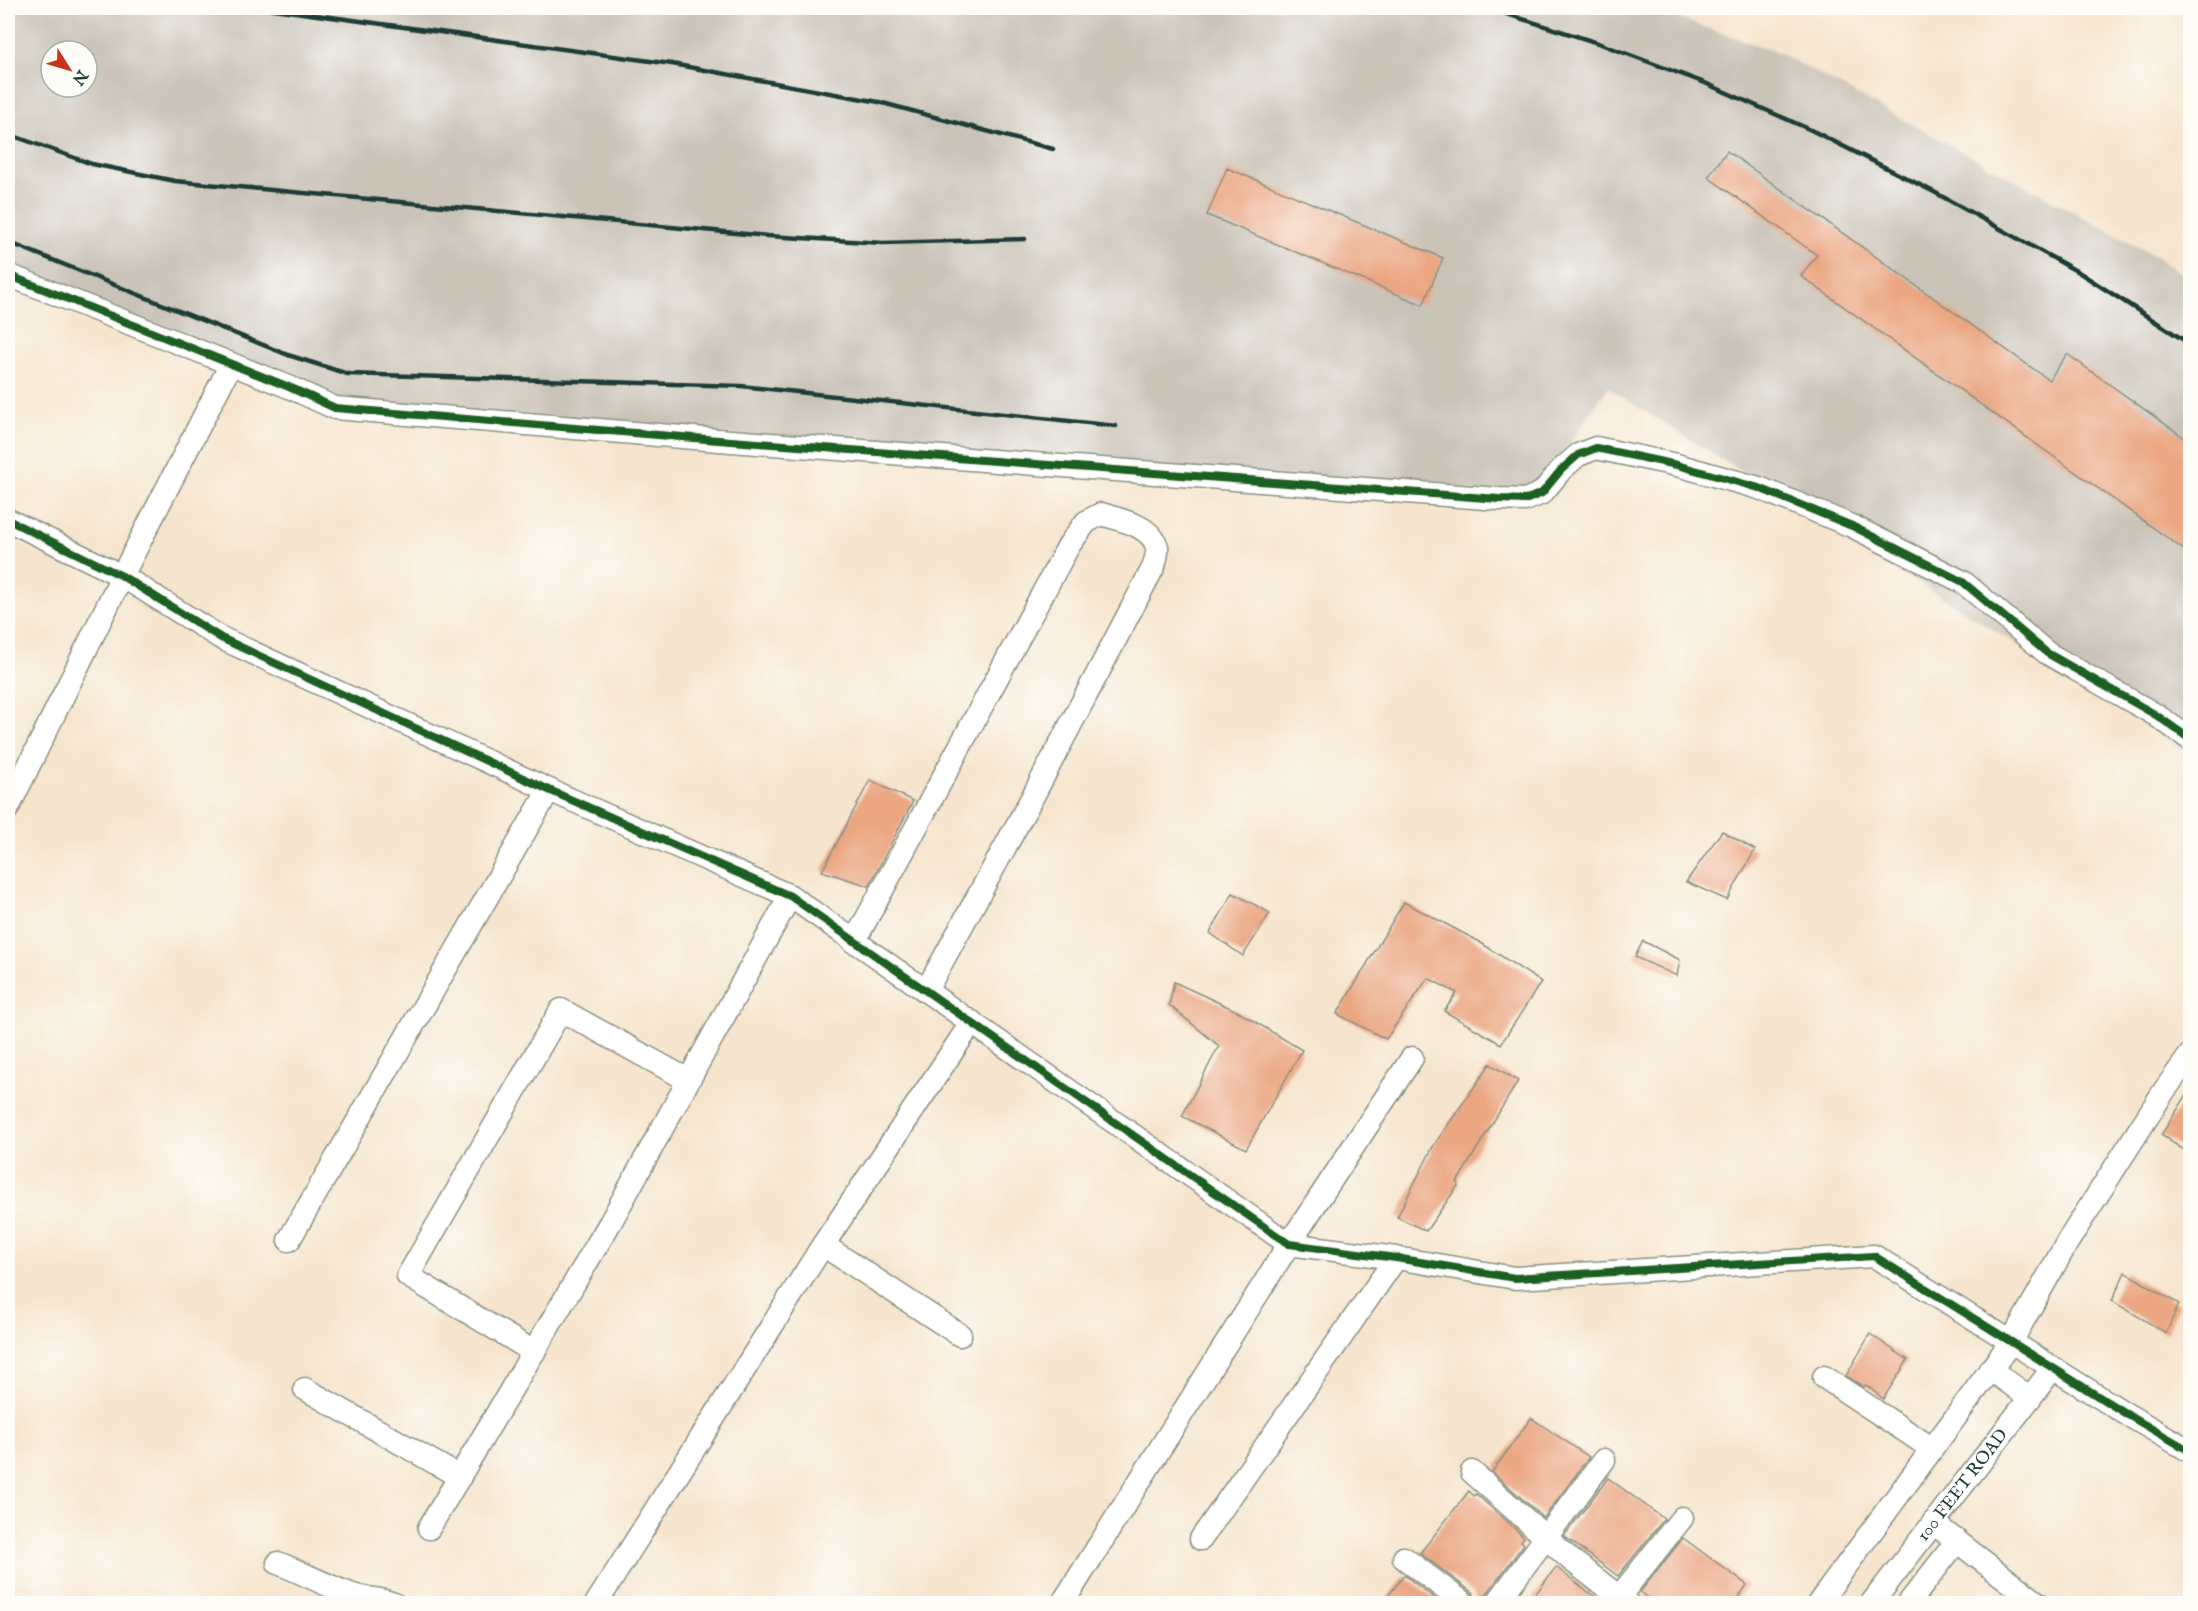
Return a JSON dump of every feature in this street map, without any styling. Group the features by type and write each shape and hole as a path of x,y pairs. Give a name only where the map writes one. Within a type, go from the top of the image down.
{"street":[{"path":"8,275 335,408 718,440 1499,499 1525,500 1542,493 1578,455 1596,448 1677,465 1759,488 1852,526 1963,582 2047,653 2156,715 2190,739"},
{"path":"8,808 122,576 231,364"},
{"path":"854,942 1074,537 1086,522 1101,514 1129,522 1151,534 1158,549 1154,567 1033,796 926,991"},
{"path":"8,520 122,576 221,638 549,790 790,896 1289,1244 1396,1258 1515,1278 1874,1256 2190,1451"},
{"path":"289,1240 549,790"},
{"path":"429,1528 610,1224 790,896"},
{"path":"534,1352 408,1276 561,1010 688,1080"},
{"path":"596,1604 823,1245 972,1022"},
{"path":"1818,1604 2011,1342 2068,1241 2164,1091 2190,1055"},
{"path":"1062,1604 1289,1244 1412,1058"},
{"path":"823,1245 960,1335"},
{"path":"1201,1539 1396,1258"},
{"name":"100 FEET ROAD","path":"1871,1604 2053,1368"},
{"path":"1990,1369 2030,1398"},
{"path":"1824,1377 1931,1448"},
{"path":"305,1389 460,1477"},
{"path":"1496,1604 1604,1460"},
{"path":"1472,1472 1570,1559 1623,1600 1682,1518"},
{"path":"1933,1523 2039,1604"},
{"path":"1908,1604 1957,1541"},
{"path":"1404,1558 1465,1604"},
{"path":"278,1563 360,1600 386,1600 394,1604"}],"shaded area":[{"path":"8,8 1648,8 1780,53 2157,257 2190,280 2190,753 1608,388 1533,496 336,405 8,269"}],"building":[{"path":"1727,151 2049,380 2067,354 2190,442 2190,554 1801,276 1817,255 1708,177"},
{"path":"1227,168 1443,258 1423,305 1207,215"},
{"path":"870,780 913,801 869,886 822,871"},
{"path":"1722,831 1755,850 1727,900 1686,882"},
{"path":"1233,893 1270,913 1243,956 1210,933"},
{"path":"1404,902 1478,941 1541,982 1501,1044 1444,1011 1457,993 1428,978 1386,1039 1337,1014"},
{"path":"1643,941 1680,960 1677,976 1635,957"},
{"path":"1174,982 1237,1011 1302,1050 1246,1149 1182,1116 1219,1046 1169,1005"},
{"path":"1490,1064 1518,1081 1457,1182 1459,1184 1426,1231 1397,1217 1434,1145"},
{"path":"2190,1090 2190,1154 2161,1135"},
{"path":"2125,1272 2179,1304 2166,1333 2112,1301"},
{"path":"1870,1334 1908,1360 1883,1399 1866,1385 1864,1387 1846,1376"},
{"path":"1531,1418 1589,1457 1544,1518 1492,1472"},
{"path":"1608,1478 1664,1519 1618,1576 1564,1536"},
{"path":"1469,1491 1474,1496 1476,1494 1524,1537 1521,1541 1524,1544 1485,1596 1483,1604 1478,1604 1473,1593 1420,1553"},
{"path":"1683,1538 1747,1585 1734,1604 1643,1604 1647,1597 1640,1592"},
{"path":"1556,1567 1604,1604 1528,1604"},
{"path":"1404,1575 1442,1604 1382,1604"}],"railway":[{"path":"266,8 672,64 879,102 1053,149"},
{"path":"1488,8 1598,43 1705,83 1811,130 1934,192 2080,273 2190,344"},
{"path":"8,134 92,164 175,181 768,236 883,243 1025,239"},
{"path":"8,242 288,355 348,374 741,386 1116,426"}],"cycle path":[{"path":"8,275 289,387 335,408 718,440 1499,499 1525,500 1542,493 1561,470 1578,455 1596,448 1677,465 1759,488 1852,526 1963,582 2047,653 2156,715 2190,739"},
{"path":"8,520 122,576 221,638 549,790 790,896 1289,1244 1396,1258 1515,1278 1874,1256 2128,1415 2190,1451"}]}
